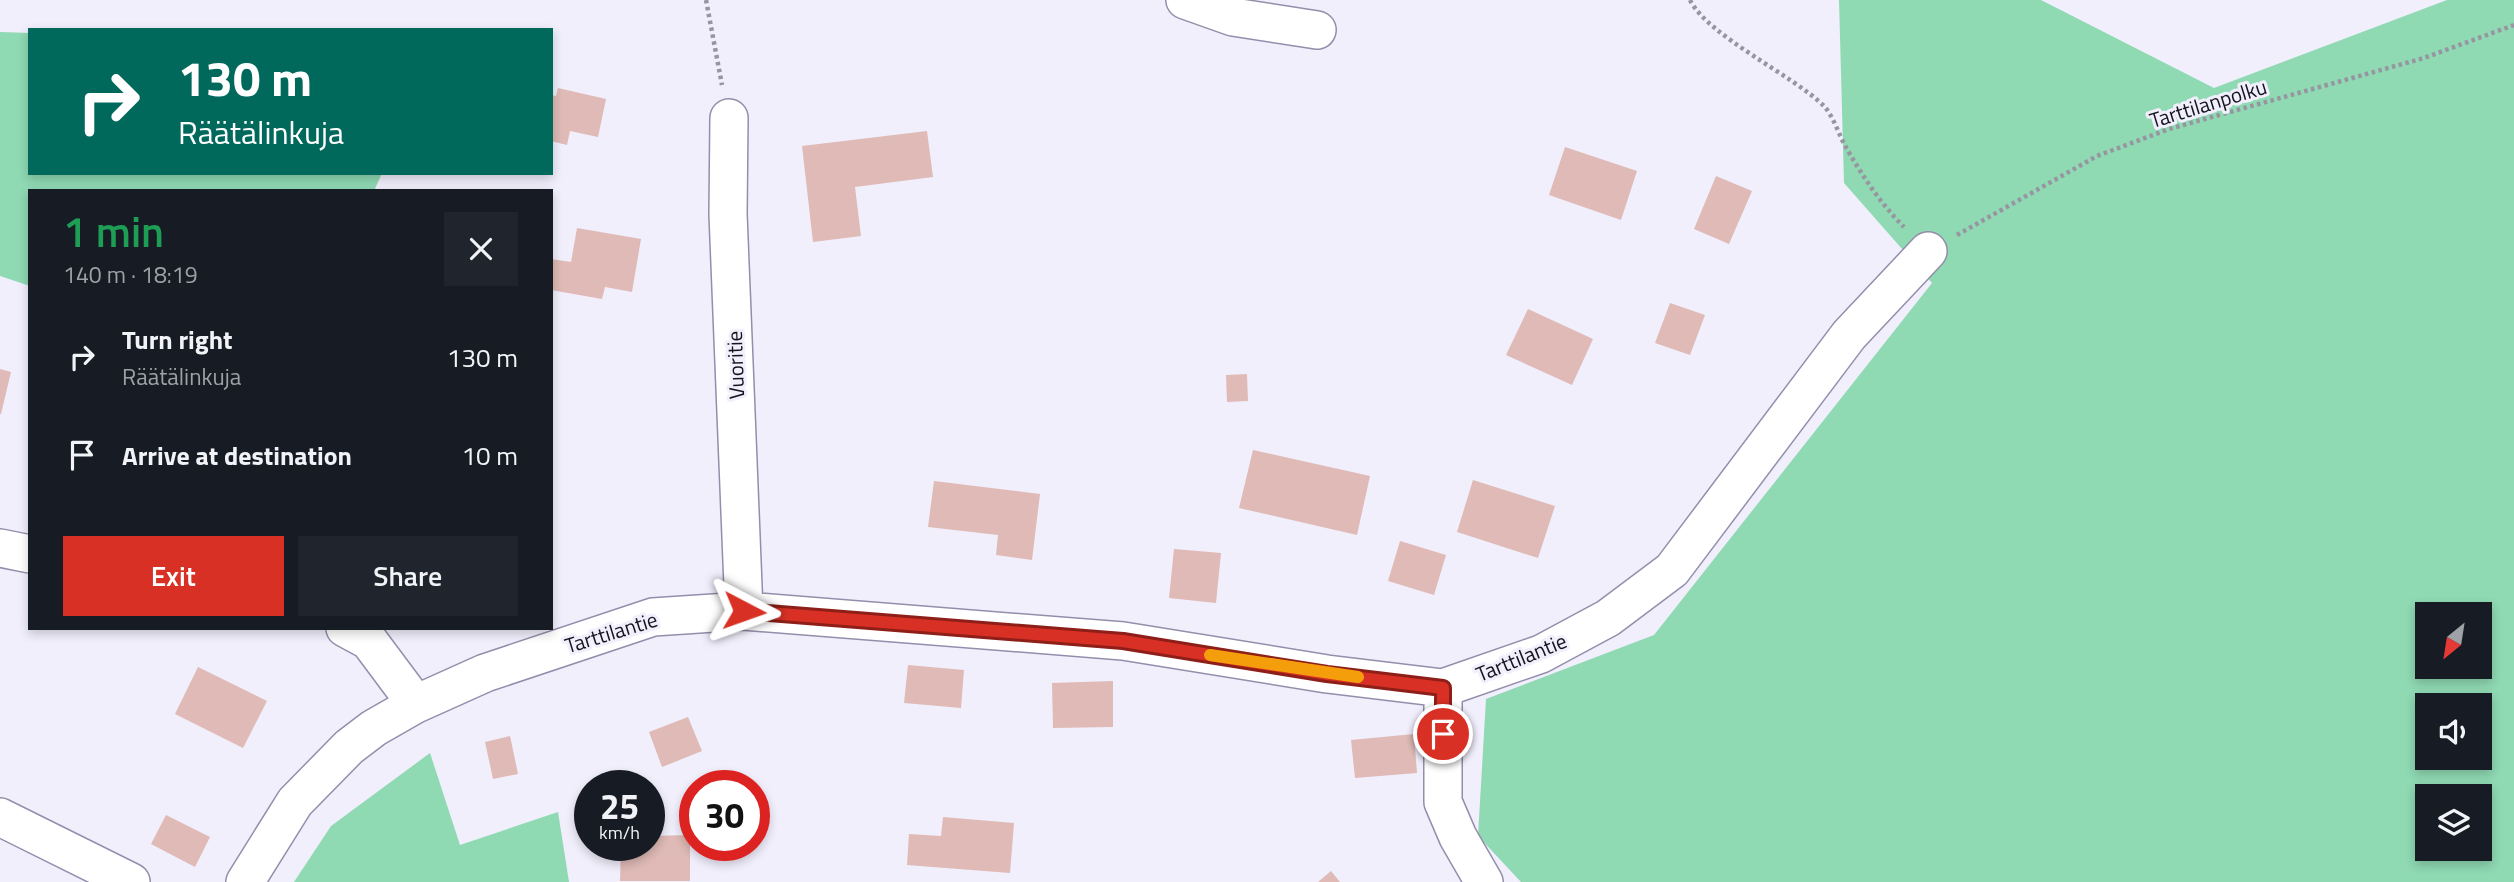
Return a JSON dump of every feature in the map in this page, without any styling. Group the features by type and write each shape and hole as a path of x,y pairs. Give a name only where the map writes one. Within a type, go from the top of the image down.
{"street":[{"path":"1185,0 1233,17 1317,30"},
{"name":"Vuoritie","path":"729,118 728,214 744,611"},
{"name":"Tarttilantie","path":"245,882 295,802 348,747 416,704 485,673 653,617 744,611 1123,641 1327,674 1443,688 1541,654 1608,618 1672,570 1849,335 1928,251"},
{"path":"0,548 28,554"},
{"path":"349,630 369,640 416,704"},
{"path":"1443,688 1443,802 1458,837 1484,882"},
{"path":"0,817 131,882"}],"path":[{"path":"706,0 729,118"},
{"path":"1690,0 1696,12 1725,36 1777,69 1826,108 1846,148 1885,208 1928,251"},
{"name":"Tarttilanpolku","path":"1928,251 2097,156 2169,129 2424,58 2514,25"}],"green space":[{"path":"1839,0 2041,0 2214,88 2447,0 2514,0 2514,882 1521,882 1478,836 1486,699 1654,635 1932,283 1844,183"},
{"path":"0,32 28,33 28,175 381,175 375,189 28,189 28,285 0,276"},
{"path":"430,753 460,845 558,812 569,882 294,882 331,826"}],"building":[{"path":"558,88 606,99 598,137 570,131 567,145 553,142 553,95 556,96"},
{"path":"927,131 933,177 855,187 861,236 813,242 802,146"},
{"path":"1565,147 1637,171 1621,220 1549,195"},
{"path":"1716,176 1752,191 1729,244 1694,229"},
{"path":"577,228 641,239 632,292 605,287 602,299 553,290 553,259 571,262"},
{"path":"1670,303 1705,315 1690,355 1655,343"},
{"path":"1528,309 1593,339 1572,385 1506,355"},
{"path":"0,369 11,372 1,414 0,414"},
{"path":"1247,374 1248,401 1227,402 1226,375"},
{"path":"1253,450 1370,476 1357,535 1239,508"},
{"path":"1473,480 1555,506 1538,558 1457,532"},
{"path":"934,481 1040,494 1032,560 996,555 998,535 928,527"},
{"path":"1400,541 1446,555 1434,595 1388,581"},
{"path":"1174,549 1221,553 1216,603 1169,598"},
{"path":"908,665 964,670 961,708 904,703"},
{"path":"198,667 267,701 243,748 175,714"},
{"path":"1113,681 1113,727 1053,728 1052,683"},
{"path":"688,717 702,751 662,767 649,732"},
{"path":"1414,734 1417,773 1355,778 1351,740"},
{"path":"510,736 518,774 493,779 485,742"},
{"path":"166,815 210,837 195,867 151,844"},
{"path":"943,817 1014,823 1010,873 907,865 909,834 941,836"},
{"path":"679,835 679,861 690,861 690,881 620,881 621,861 665,861 665,836"},
{"path":"1331,871 1340,882 1318,882"}],"slow traffic":[{"path":"1210,655 1358,677"}],"route":[{"path":"744,611 1123,641 1327,674 1443,688 1443,734"}]}
